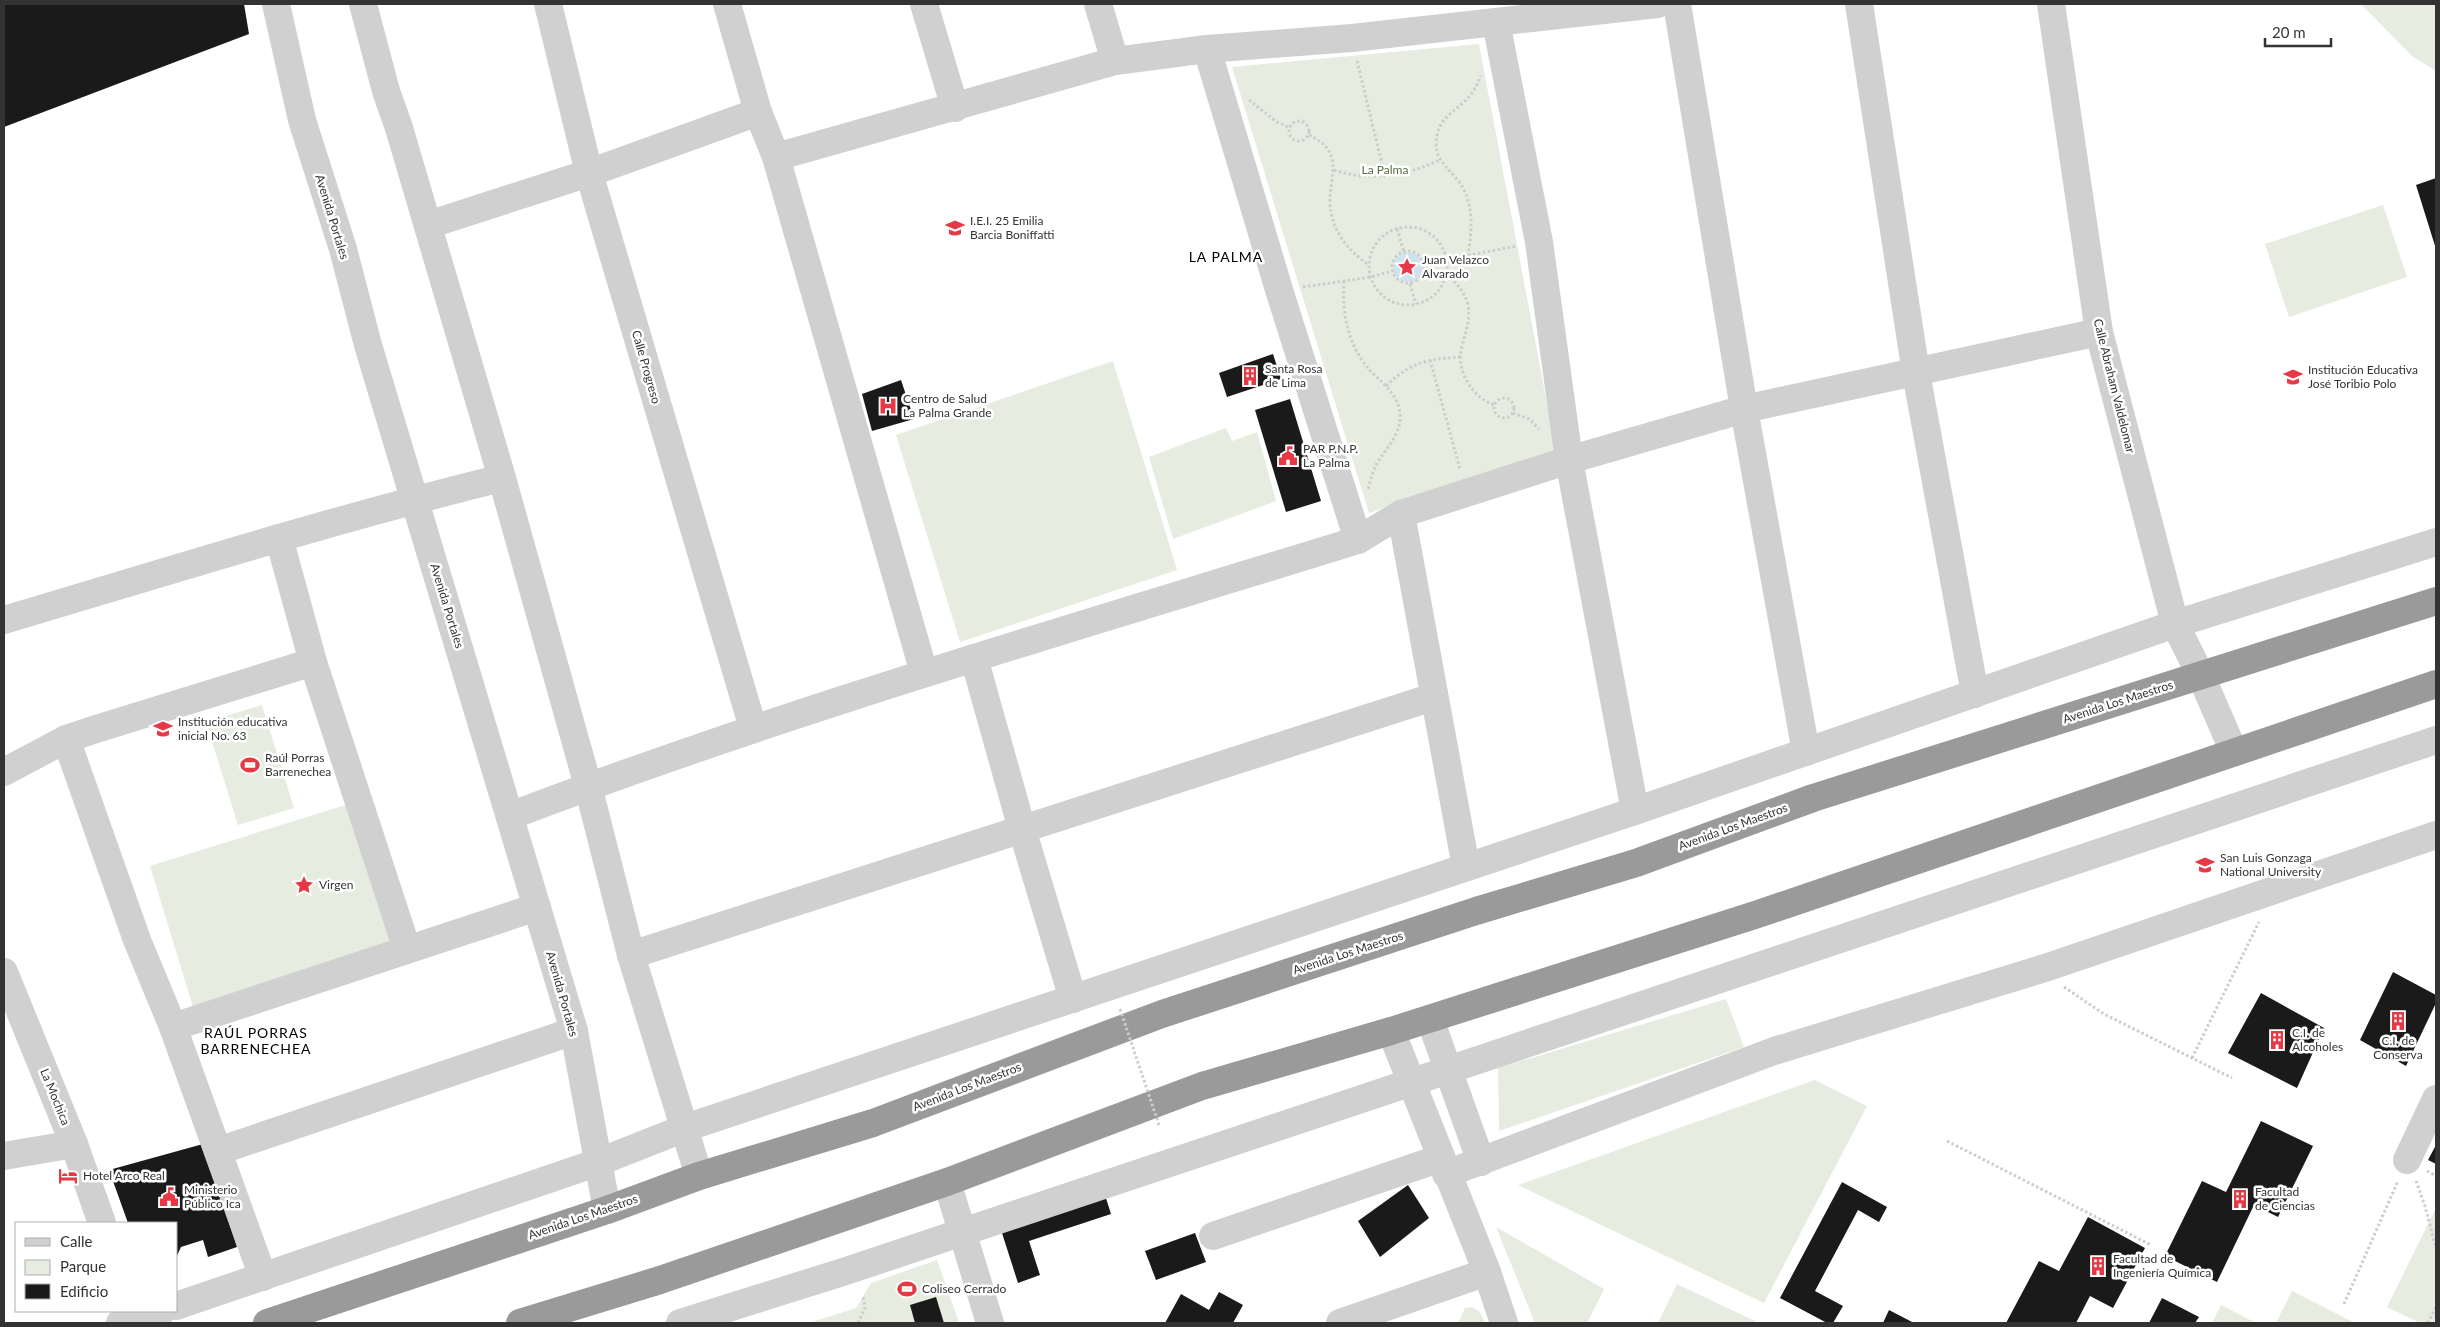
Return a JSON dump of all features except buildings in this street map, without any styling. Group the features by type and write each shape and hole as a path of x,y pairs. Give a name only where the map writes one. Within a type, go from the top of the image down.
{"highway":[{"name":"Avenida Los Maestros","path":"267,1323 606,1210 700,1176 873,1123 1162,1014 1476,911 1636,863 1813,798 2436,600"},
{"path":"520,1323 660,1280 947,1182 1202,1086 1430,1019 1756,915 2436,684"}],"street":[{"name":"Avenida Portales","path":"276,4 302,120 343,249 368,345 574,1031 599,1162 606,1210"},
{"path":"363,4 386,91 428,225 502,478 588,786 631,955 700,1176"},
{"name":"Calle Progreso","path":"548,4 589,173 752,728"},
{"path":"727,4 758,112 776,157 924,672"},
{"path":"924,4 955,108"},
{"path":"1098,4 1115,61"},
{"path":"776,157 955,108 1115,61 1207,49 1352,38 1496,22 1547,11 1658,4"},
{"path":"1678,4 1744,408 1806,752"},
{"path":"1859,4 1916,372 1975,694"},
{"name":"Calle Abraham Valdelomar","path":"2050,4 2099,332 2175,624 2201,676 2234,752"},
{"path":"1496,22 1538,242 1570,460 1635,810"},
{"path":"1207,49 1280,293 1358,540"},
{"path":"428,225 589,173 758,112"},
{"path":"510,816 588,786 752,728 924,672 1358,540 1401,514 1570,460 1744,408 2099,332"},
{"path":"4,620 279,538 380,511 415,499 502,478"},
{"path":"1401,514 1433,697 1466,868"},
{"path":"279,538 313,662 407,949"},
{"path":"178,1305 599,1162 685,1128 1466,868 2175,624 2436,542"},
{"path":"974,658 1022,829 1073,999"},
{"path":"4,772 66,739 313,662"},
{"path":"631,955 1433,697"},
{"path":"66,739 137,940 173,1027 263,1277"},
{"path":"680,1323 961,1232 2436,740"},
{"path":"1213,1236 1444,1166 1481,1162 1774,1051 2048,968 2436,835"},
{"path":"173,1027 537,907"},
{"name":"La Mochica","path":"4,972 74,1144 102,1222"},
{"path":"1430,1019 1481,1162"},
{"path":"218,1150 574,1031"},
{"path":"1391,1031 1488,1272 1504,1323"},
{"path":"2407,1160 2436,1099"},
{"path":"4,1156 74,1144"},
{"path":"947,1182 990,1323"},
{"path":"1340,1323 1488,1272"},
{"path":"132,1319 158,1312"}],"path":[{"path":"1356,55 1385,176"},
{"path":"1468,256 1472,225 1469,203 1459,181 1440,160 1437,145 1438,133 1443,121 1469,97 1484,70 1486,80"},
{"path":"1243,94 1278,122 1290,128"},
{"path":"1303,121 1309,128 1308,134 1301,141 1294,140 1290,134 1290,128 1293,122 1303,121"},
{"path":"1308,134 1320,141 1334,161 1330,203 1336,230 1351,251 1370,265"},
{"path":"1334,170 1358,176 1385,176 1412,172 1440,160"},
{"path":"1418,228 1430,233 1439,242 1446,260 1446,274 1439,290 1430,299 1416,304 1405,305 1393,302 1382,295 1371,277 1370,265 1374,248 1382,237 1398,229 1418,228"},
{"path":"1398,229 1404,252"},
{"path":"1516,236 1519,256"},
{"path":"1424,264 1517,246"},
{"path":"1392,271 1395,258 1404,252 1409,251 1419,255 1424,264 1422,275 1410,284"},
{"path":"1300,288 1371,277 1392,271"},
{"path":"1392,271 1400,281 1410,284"},
{"path":"1446,274 1463,292 1468,305 1468,330 1461,357 1464,372 1470,386 1482,399 1495,404"},
{"path":"1344,281 1343,300 1350,339 1367,367 1386,386 1397,401 1400,413 1399,426 1394,439 1372,473 1368,493"},
{"path":"1410,284 1416,304"},
{"path":"1386,386 1407,368 1430,360 1461,357"},
{"path":"1430,360 1461,472"},
{"path":"1495,404 1501,399 1510,400 1513,405 1513,412"},
{"path":"1495,404 1495,413 1500,417 1507,417 1513,412"},
{"path":"1513,412 1529,419 1542,434"},
{"path":"2192,1058 2274,890"},
{"path":"2048,968 2064,988 2104,1014 2232,1078"},
{"path":"1120,1009 1159,1125"},
{"path":"1947,1141 2151,1245"},
{"path":"2407,1160 2425,1206 2436,1248"},
{"path":"2344,1304 2407,1160"},
{"path":"858,1323 865,1308 863,1296"},
{"path":"2428,1323 2436,1307"}],"green space":[{"path":"2361,4 2436,4 2436,71 2412,56"},
{"name":"La Palma","path":"1479,44 1556,451 1369,513 1232,67"},
{"path":"2383,205 2407,277 2289,317 2265,244"},
{"path":"1113,361 1177,570 960,642 896,435"},
{"path":"1226,428 1232,441 1257,432 1276,501 1173,539 1149,457"},
{"name":"Raúl Porras Barrenechea","path":"262,705 294,808 238,825 206,722"},
{"name":"Raúl Porras Barrenechea","path":"352,803 395,944 193,1007 150,866"},
{"path":"1726,999 1744,1047 1499,1131 1498,1068"},
{"path":"1815,1080 1867,1106 1764,1303 1518,1185"},
{"path":"2436,1208 2436,1323 2420,1323 2387,1307"},
{"path":"1496,1227 1604,1289 1587,1323 1535,1323"},
{"name":"Coliseo Cerrado","path":"937,1260 959,1323 809,1323 856,1308 871,1283"},
{"path":"1677,1284 1759,1323 1658,1323"},
{"path":"2292,1291 2355,1323 2276,1323"},
{"path":"2221,1305 2256,1323 2212,1323"},
{"path":"1472,1307 1480,1312 1485,1323 1458,1323 1465,1308"}],"water":[{"path":"1408,252 1419,256 1423,267 1419,278 1408,282 1397,278 1393,267 1397,256"}],"place":[{"name":"I.E.I. 25 Emilia Barcia Boniffatti","path":"955,228"},
{"name":"Juan Velazco Alvarado","path":"1407,267"},
{"name":"Santa Rosa de Lima","path":"1250,376"},
{"name":"Institución Educativa José Toribio Polo","path":"2293,377"},
{"name":"Centro de Salud La Palma Grande","path":"888,406"},
{"name":"PAR P.N.P. La Palma","path":"1288,456"},
{"name":"Institución educativa inicial No. 63","path":"163,729"},
{"name":"Raúl Porras Barrenechea","path":"250,765"},
{"name":"San Luis Gonzaga National University","path":"2205,865"},
{"name":"Virgen","path":"304,885"},
{"name":"C.I. de Conserva","path":"2398,1021"},
{"name":"C.I. de Alcoholes","path":"2277,1040"},
{"name":"Hotel Arco Real","path":"68,1176"},
{"name":"Ministerio Público Ica","path":"169,1197"},
{"name":"Facultad de Ciencias","path":"2240,1199"},
{"name":"Facultad de Ingeniería Química","path":"2098,1266"},
{"name":"Coliseo Cerrado","path":"907,1289"}],"district":[{"name":"LA PALMA","path":"1226,257"},
{"name":"RAÚL PORRAS BARRENECHEA","path":"256,1042"}]}
